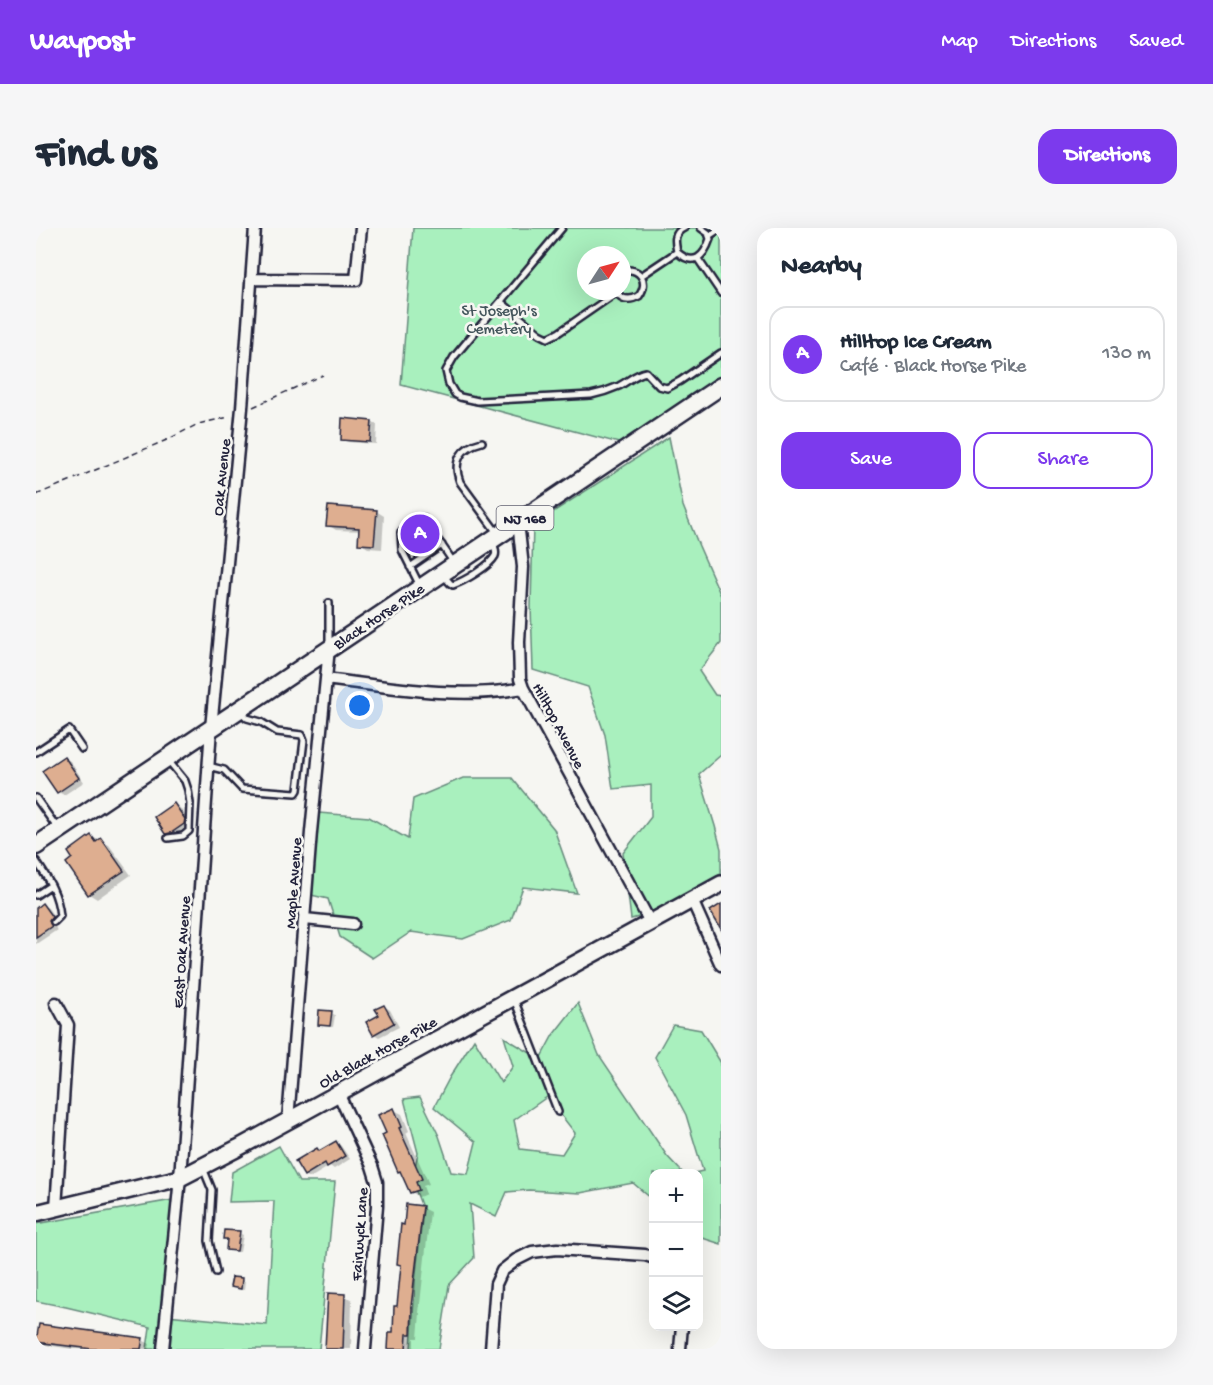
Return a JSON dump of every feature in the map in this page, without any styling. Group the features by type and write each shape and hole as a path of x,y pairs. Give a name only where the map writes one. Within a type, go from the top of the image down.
{"main road":[{"name":"Black Horse Pike","path":"36,846 721,386"}],"street":[{"name":"Oak Avenue","path":"211,728 241,412 255,228"},
{"path":"251,279 356,280 361,228"},
{"name":"Hilltop Avenue","path":"518,522 523,567 519,642 520,680 650,922"},
{"name":"Maple Avenue","path":"288,1120 310,832 329,648"},
{"path":"326,679 436,692 491,692 523,688"},
{"name":"East Oak Avenue","path":"163,1349 180,1178 211,728"},
{"name":"Old Black Horse Pike","path":"36,1213 180,1178 238,1149 721,884"},
{"path":"692,900 721,965"},
{"path":"305,919 352,924"},
{"path":"56,1003 68,1025 56,1208"},
{"name":"Fairwyck Lane","path":"339,1093 377,1182 365,1349"},
{"path":"491,1349 496,1284 502,1271 516,1260 532,1252 557,1249 649,1257"},
{"path":"680,1349 682,1331"}],"lane":[{"path":"562,228 454,357 446,371 449,384 455,394 478,400 591,395 604,392 646,372 659,386 667,388 721,353"},
{"path":"709,236 721,228"},
{"path":"680,229 675,236 677,252 693,260 703,254 710,239 704,229"},
{"path":"641,276 677,252"},
{"path":"698,259 721,293"},
{"path":"631,270 641,276 644,282 639,296 631,299"},
{"path":"501,302 548,338 605,300"},
{"path":"482,442 473,444 460,456 457,473 460,482 495,538"},
{"path":"421,587 402,550 400,532 423,518 442,545 448,569"},
{"path":"410,567 442,545"},
{"path":"329,603 329,648"},
{"path":"208,766 224,770 242,789 287,793 296,793 298,790 304,740 302,735 277,732 261,722 247,718 238,710"},
{"path":"36,752 69,730 82,749"},
{"path":"166,758 185,781 190,803 189,831 183,836 168,838"},
{"path":"36,798 59,830"},
{"path":"36,861 39,872 55,891 60,916 54,922"},
{"path":"36,895 51,885"},
{"path":"513,997 558,1112"},
{"path":"202,1167 212,1190 208,1240 216,1272"}],"path":[{"path":"36,495 169,439 198,424 224,419 322,375"}],"green space":[{"name":"St Joseph's Cemetery","path":"413,228 721,228 721,386 630,446 401,385"},
{"path":"669,437 683,506 721,596 721,643 699,671 715,695 721,696 721,755 699,774 721,849 721,874 658,912 631,919 623,853 651,817 651,785 613,789 605,735 588,687 533,670 531,606 533,525"},
{"path":"463,778 512,778 554,829 577,893 523,887 511,920 463,939 411,932 372,958 340,937 328,899 311,895 319,813 369,817 408,839 413,799"},
{"path":"578,1003 599,1055 667,1156 679,1169 649,1169 649,1197 633,1183 580,1193 529,1190 507,1192 496,1217 470,1204 474,1258 449,1285 439,1349 411,1349 423,1210 412,1181 418,1153 404,1099 420,1097 439,1136 451,1172 468,1174 476,1142 434,1107 450,1077 474,1039 501,1083 513,1066 504,1037 540,1059 553,1035","holes":["547,1097 575,1133 562,1154 520,1149 514,1120"]},
{"path":"673,1025 701,1030 721,1063 721,1244 703,1238 703,1169 686,1115 655,1057"},
{"path":"279,1146 299,1182 335,1182 319,1349 147,1349 150,1327 36,1301 36,1224 173,1200 167,1315 267,1325 274,1201 229,1202 232,1172"}],"building":[{"path":"342,418 372,421 370,442 341,440"},
{"path":"328,506 377,510 374,545 358,544 359,528 326,526"},
{"path":"422,525 430,537 418,545 409,533"},
{"path":"64,756 79,778 57,793 42,771"},
{"path":"174,803 185,819 184,824 171,833 165,834 154,817"},
{"path":"91,835 96,842 101,838 124,871 88,895 66,863 72,858 68,852"},
{"path":"42,903 52,917 49,921 52,926 36,937 36,908"},
{"path":"721,904 721,929 710,911"},
{"path":"384,1005 394,1023 373,1035 366,1022 379,1015 375,1009"},
{"path":"319,1010 332,1011 330,1026 318,1025"},
{"path":"394,1108 402,1127 399,1128 422,1179 416,1182 419,1190 410,1193 382,1135 386,1133 378,1115"},
{"path":"336,1141 345,1156 327,1167 325,1163 304,1176 295,1161 317,1148 319,1151"},
{"path":"406,1204 423,1206 411,1307 411,1334 407,1334 406,1349 388,1349 389,1332 393,1332 394,1306 397,1306 401,1265 397,1264 401,1224 404,1225"},
{"path":"224,1230 240,1231 237,1251 226,1250 227,1239 223,1239"},
{"path":"232,1277 242,1278 241,1289 230,1287"},
{"path":"328,1293 345,1294 343,1349 325,1349"},
{"path":"39,1324 143,1338 141,1349 92,1349 36,1342"}],"place":[{"name":"Hilltop Ice Cream","path":"420,534"}]}
